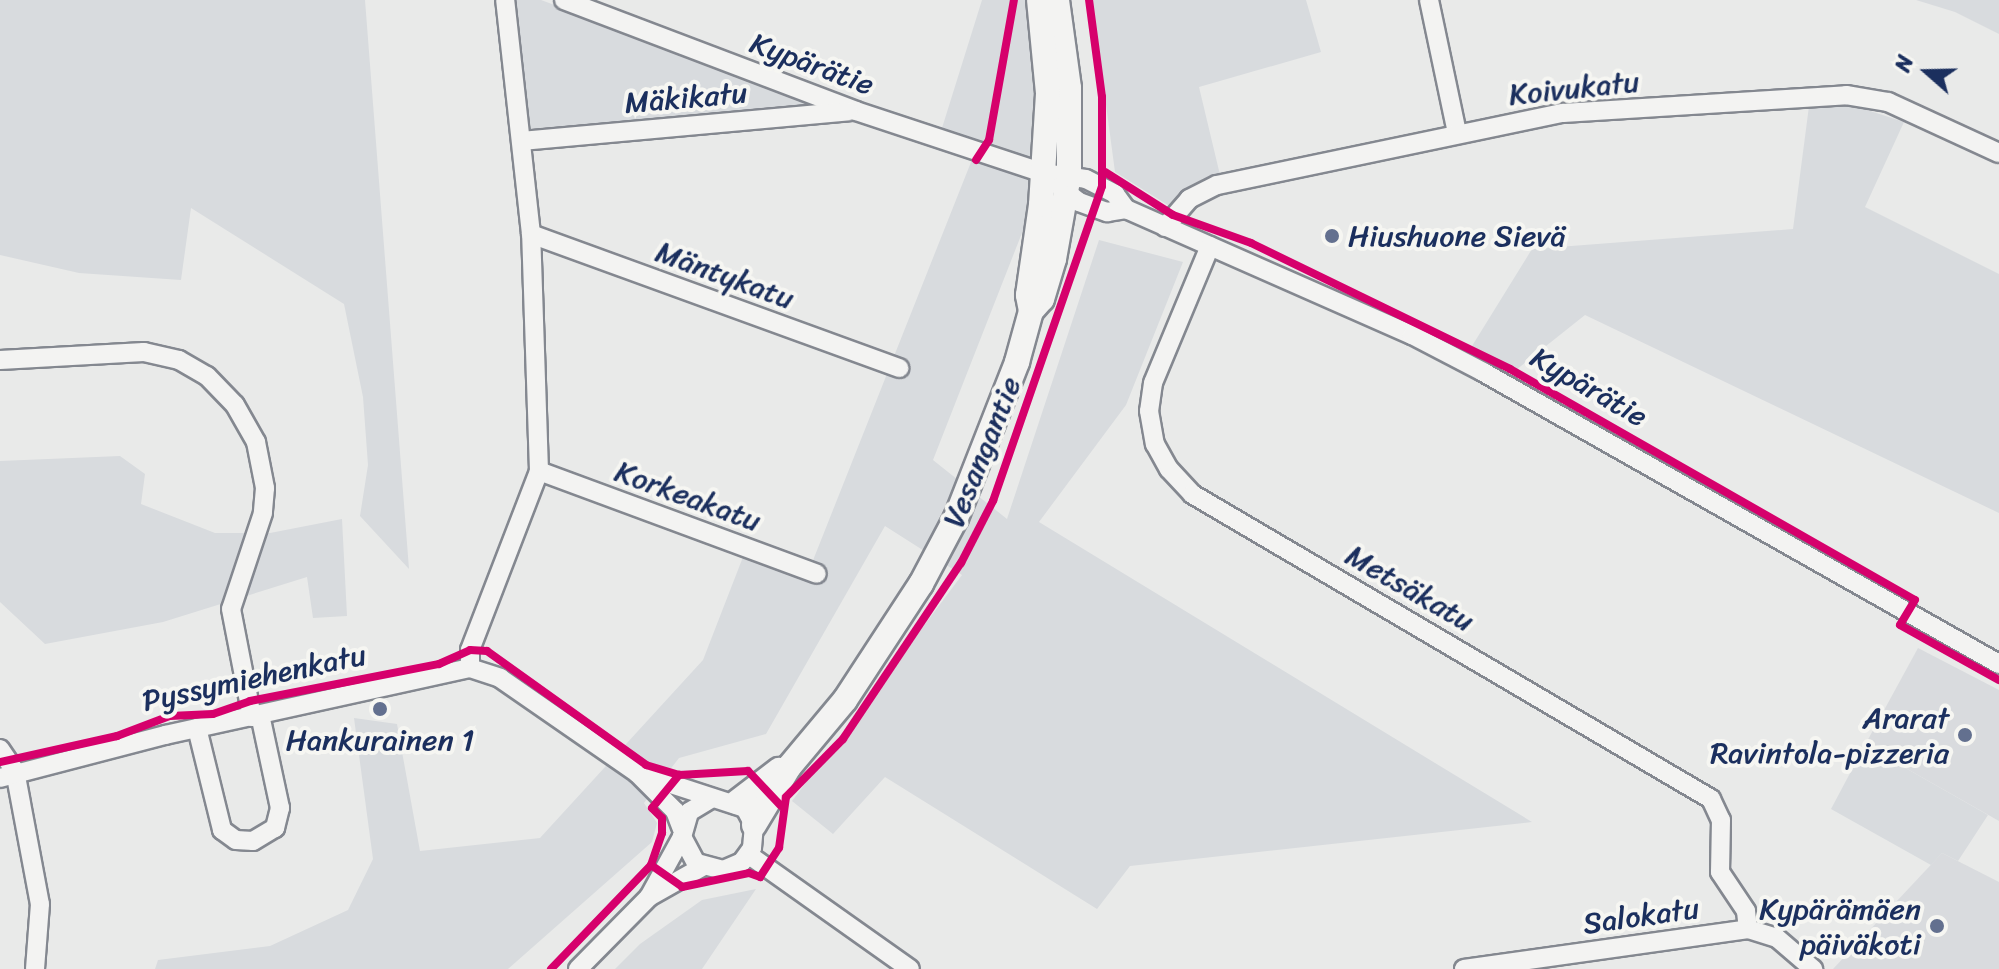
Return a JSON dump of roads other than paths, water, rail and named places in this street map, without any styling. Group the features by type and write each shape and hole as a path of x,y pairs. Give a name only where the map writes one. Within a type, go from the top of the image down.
{"main road":[{"name":"Vesangantie","path":"1031,311 1028,295 1043,173 1048,93 1039,0"},
{"name":"Vesangantie","path":"754,825 789,767 890,635 942,545 987,445 1031,311 1042,299 1068,184 1069,88 1057,0"},
{"name":"Vesangantie","path":"737,802 789,767"}],"street":[{"path":"505,0 531,234 539,471 470,650 470,668 500,678 637,773 675,811 687,852 702,867 723,870 749,855"},
{"name":"Kypärätie","path":"564,0 856,111 1068,184 1102,186 1126,209 1471,366 1999,664"},
{"path":"1429,0 1457,133"},
{"name":"Koivukatu","path":"1165,227 1189,199 1217,185 1563,113 1846,95 1888,102 1999,153"},
{"name":"Mäkikatu","path":"522,141 856,111"},
{"name":"Mäntykatu","path":"531,234 899,368"},
{"name":"Metsäkatu","path":"1210,246 1153,383 1149,411 1155,444 1169,469 1192,494 1711,799 1721,820 1720,872 1746,911 1748,929"},
{"path":"0,360 144,352 188,365 235,405 256,442 265,488 263,513 231,609 280,808 275,828 253,841 236,840 222,830 197,728"},
{"name":"Korkeakatu","path":"539,471 817,574"},
{"name":"Pyssymiehenkatu","path":"7,774 197,728 470,668"},
{"path":"0,749 40,904 35,969"},
{"path":"637,773 712,798 737,802 754,825 749,855"},
{"path":"649,897 682,833 689,812 712,798"},
{"path":"749,855 910,969"},
{"path":"578,969 649,897 702,867"},
{"path":"1748,929 1777,938 1813,969"},
{"name":"Salokatu","path":"1464,969 1748,929"}],"place":[{"name":"Hiushuone Sievä","path":"1332,236"},
{"name":"Hankurainen 1","path":"380,709"},
{"name":"Ararat Ravintola-pizzeria","path":"1965,735"},
{"name":"Kypärämäen päiväkoti","path":"1937,926"}]}
